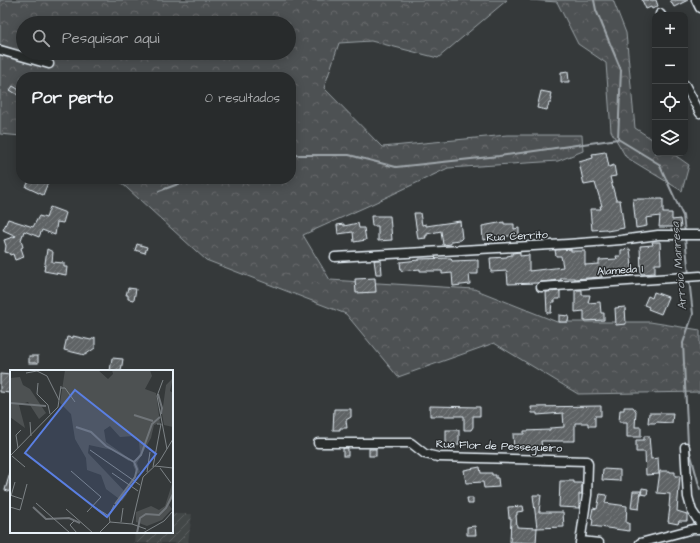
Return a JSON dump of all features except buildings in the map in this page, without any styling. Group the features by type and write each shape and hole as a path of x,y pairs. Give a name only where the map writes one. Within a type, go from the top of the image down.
{"street":[{"path":"696,0 700,8"},
{"path":"0,50 16,54"},
{"path":"36,60 50,64"},
{"path":"688,90 700,113"},
{"name":"Rua Cerrito","path":"335,257 576,244 658,235 700,235"},
{"name":"Alameda 1","path":"541,287 700,276"},
{"name":"Rua Flor de Pessegueiro","path":"318,443 410,443 425,454 438,457 587,460 587,495 581,542"},
{"path":"686,448 688,497 692,511 700,523"},
{"path":"640,543 693,529 700,529"},
{"path":"581,542 598,543"}],"shaded area":[{"path":"173,514 192,514 188,543 134,543 135,533 173,533"}],"green space":[{"path":"0,0 507,0 438,58 371,41 339,43 324,88 382,147 507,135 582,135 583,151 558,161 448,168 303,235 330,280 474,289 557,322 650,322 700,330 700,392 578,394 494,343 398,377 346,314 206,260 122,184 296,184 296,72 16,72 16,136 0,134"},
{"path":"530,0 613,0 626,33 635,128 652,139 652,156 676,156 689,165 682,191 626,157 611,131 606,63 578,44 557,2"}],"waterway":[{"name":"Arroio Manresa","path":"594,0 596,10 621,70 618,139 659,164 683,216 685,233"},
{"path":"296,155 349,155 396,167 499,156 618,139"},
{"path":"159,191 178,184"},
{"name":"Arroio Manresa","path":"685,237 689,275"},
{"name":"Arroio Manresa","path":"689,279 693,314 683,343 688,444 700,489"}]}
